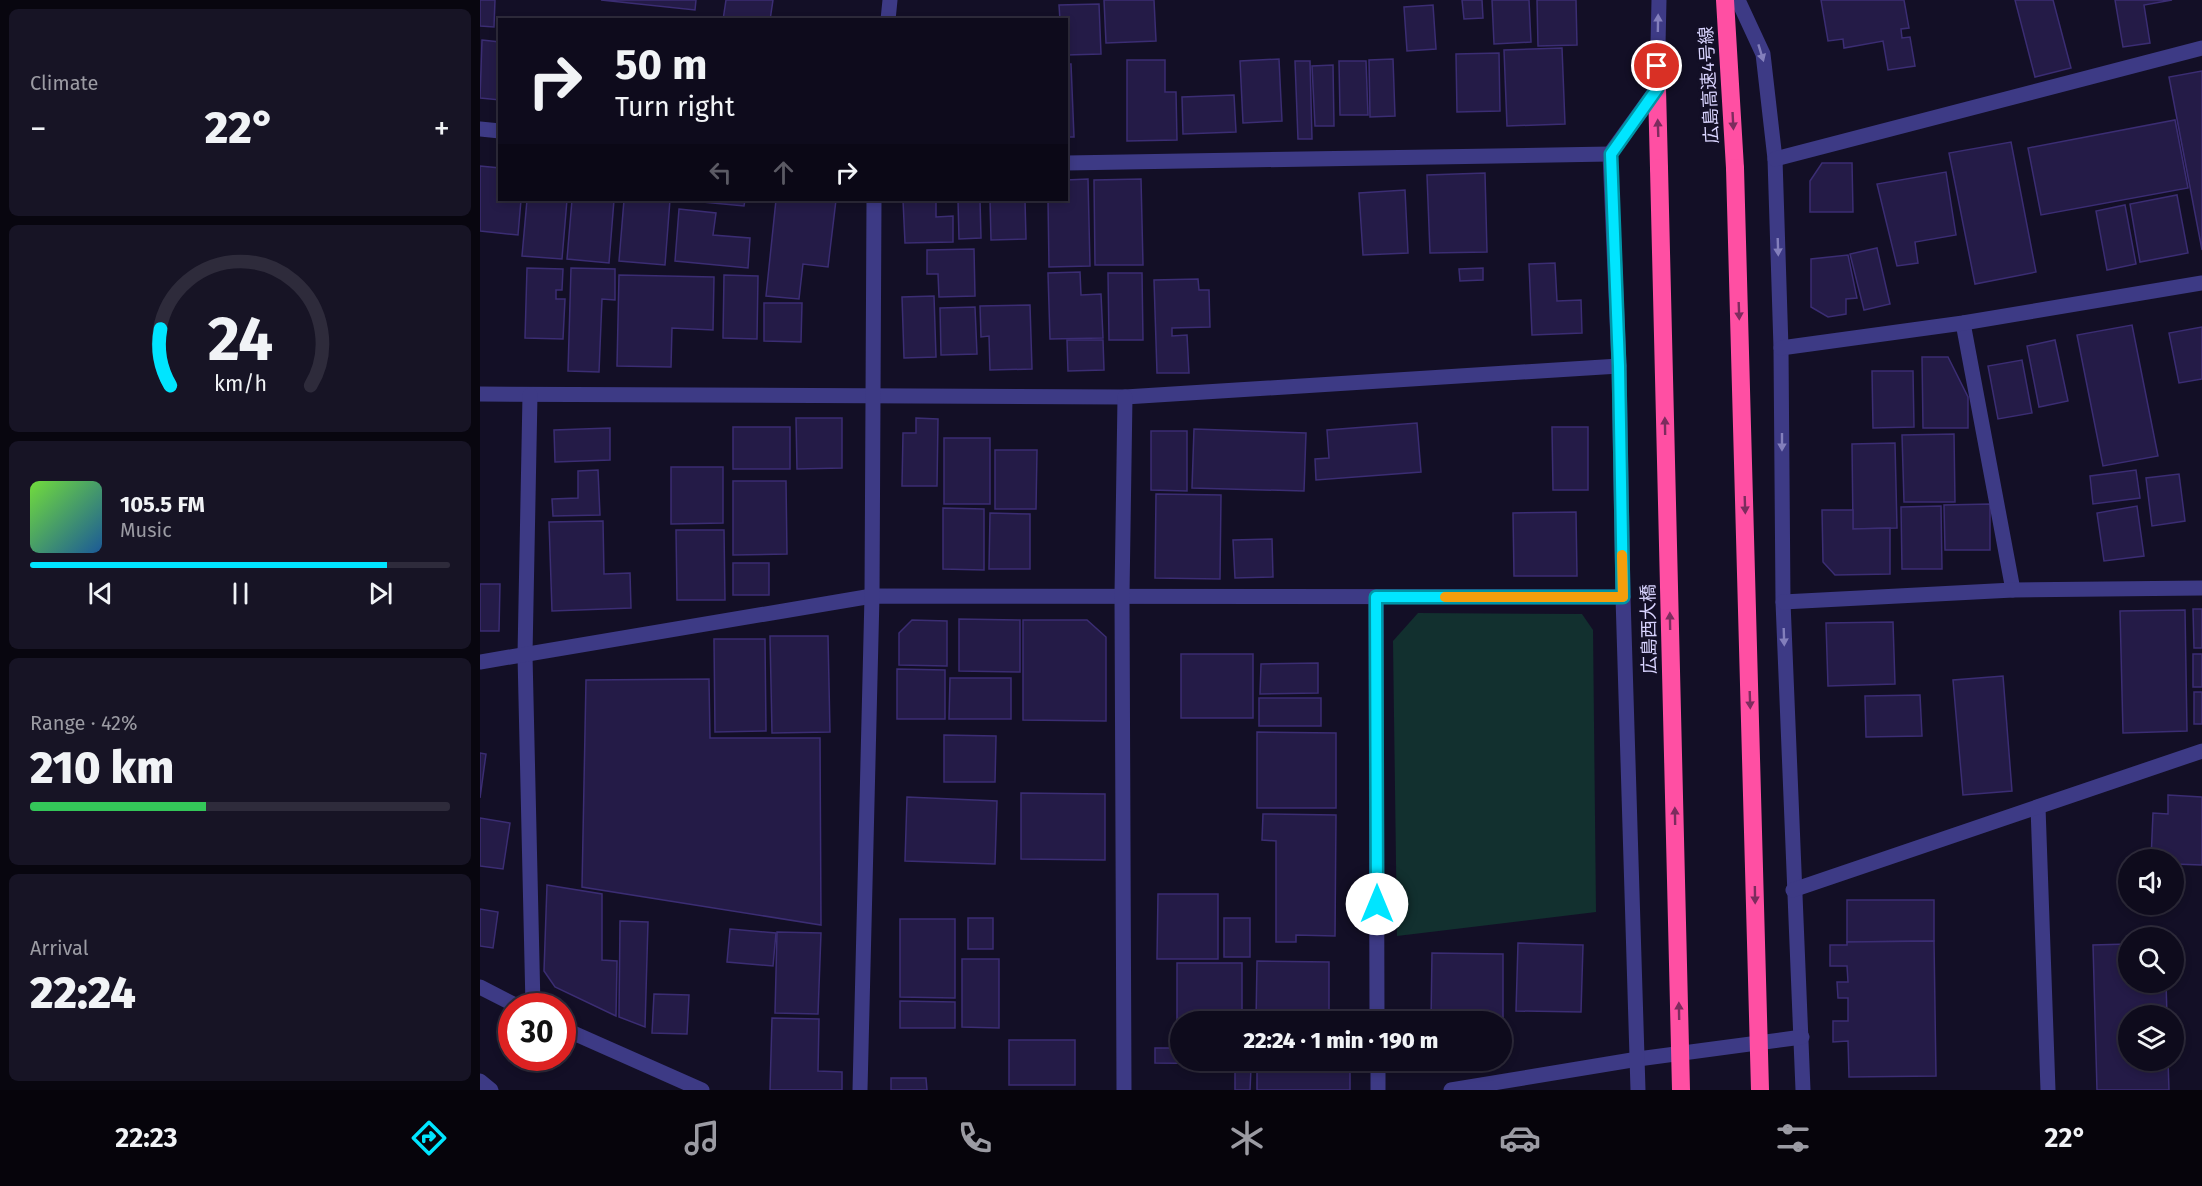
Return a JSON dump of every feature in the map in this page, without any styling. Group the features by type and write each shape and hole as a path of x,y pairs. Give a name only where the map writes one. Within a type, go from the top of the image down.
{"highway":[{"name":"広島高速4号線","path":"1725,0 1735,168 1760,1090"},
{"name":"広島西大橋","path":"1657,89 1681,1090"}],"street":[{"path":"888,18 890,0"},
{"path":"1638,1090 1623,597 1619,366 1611,154 1657,89 1659,0"},
{"path":"1738,0 1763,54 1775,159 1781,348 1783,602 1793,890 1803,1090"},
{"path":"1775,159 2202,48"},
{"path":"480,129 498,131"},
{"path":"1068,163 1611,154"},
{"path":"860,1090 872,596 874,201"},
{"path":"1781,348 1963,323 2202,283"},
{"path":"1963,323 2013,590"},
{"path":"480,394 1125,397 1619,366"},
{"path":"530,395 525,655 533,993"},
{"path":"1125,397 1122,595 1125,1090"},
{"path":"1783,602 2013,590 2202,588"},
{"path":"480,662 872,596 1623,597"},
{"path":"1376,597 1377,1011"},
{"path":"1793,890 2202,751"},
{"path":"2038,807 2048,1090"},
{"path":"480,987 498,996"},
{"path":"576,1034 702,1090"},
{"path":"1451,1090 1638,1059 1802,1037"},
{"path":"1378,1071 1378,1090"},
{"path":"480,1081 491,1090"}],"green space":[{"path":"1418,613 1582,614 1593,630 1596,912 1397,936 1393,641"}],"building":[{"path":"480,0 495,0 494,27 480,26"},
{"path":"601,0 696,0 695,10"},
{"path":"726,0 773,0 770,18 723,18"},
{"path":"1104,0 1154,0 1156,41 1106,43"},
{"path":"1462,0 1482,0 1483,18 1464,19"},
{"path":"1492,0 1529,0 1531,42 1494,44"},
{"path":"1537,0 1576,0 1577,45 1538,46"},
{"path":"1821,0 1904,0 1909,28 1901,29 1902,38 1910,37 1915,66 1888,70 1883,41 1844,48 1843,39 1828,41"},
{"path":"2015,0 2053,0 2071,68 2035,77"},
{"path":"2115,0 2172,0 2144,5 2150,43 2123,47"},
{"path":"1099,4 1101,54 1068,55 1068,18 1060,18 1059,5"},
{"path":"1433,5 1436,49 1407,51 1404,7"},
{"path":"482,40 498,42 498,100 480,98"},
{"path":"1562,48 1565,124 1507,126 1504,50"},
{"path":"1499,53 1500,111 1457,112 1456,54"},
{"path":"1279,59 1282,121 1243,123 1240,61"},
{"path":"1393,59 1395,116 1370,117 1369,60"},
{"path":"1127,60 1165,60 1165,92 1176,92 1177,140 1127,141"},
{"path":"1295,61 1310,61 1312,139 1298,139"},
{"path":"1339,61 1366,61 1368,115 1340,115"},
{"path":"1068,64 1071,64 1074,137 1068,137"},
{"path":"1333,65 1334,126 1315,126 1312,66"},
{"path":"2202,71 2202,250 2169,77"},
{"path":"1234,95 1236,132 1183,134 1182,97"},
{"path":"2175,120 2188,188 2041,215 2028,148"},
{"path":"2011,142 2036,272 1975,284 1949,153"},
{"path":"1822,163 1852,163 1853,212 1810,212 1810,181"},
{"path":"480,166 498,168 498,201 521,201 518,235 480,231"},
{"path":"1946,172 1956,235 1915,242 1918,263 1897,266 1877,184"},
{"path":"1485,173 1487,252 1430,253 1427,175"},
{"path":"1088,179 1090,266 1049,267 1048,201 1068,201 1068,180"},
{"path":"1141,179 1143,265 1095,265 1094,180"},
{"path":"1405,190 1408,253 1363,255 1359,193"},
{"path":"2177,195 2188,253 2140,262 2130,204"},
{"path":"527,201 567,201 562,259 522,256"},
{"path":"572,201 614,201 609,263 567,259"},
{"path":"624,201 670,201 665,265 619,261"},
{"path":"692,201 745,201 744,206"},
{"path":"776,201 836,201 828,267 803,264 799,299 766,296"},
{"path":"903,201 936,201 936,217 953,216 953,242 905,243"},
{"path":"958,201 980,201 981,238 959,239"},
{"path":"990,201 1025,201 1026,239 991,240"},
{"path":"2125,205 2136,264 2107,270 2096,211"},
{"path":"679,209 716,213 713,235 750,238 748,268 675,261"},
{"path":"1877,248 1890,304 1864,310 1850,254"},
{"path":"974,249 975,296 939,297 938,274 927,274 927,250"},
{"path":"1848,255 1857,298 1846,299 1846,314 1828,317 1811,307 1811,259"},
{"path":"1555,263 1557,301 1581,300 1582,333 1532,335 1529,264"},
{"path":"527,268 563,269 562,290 556,290 556,299 565,299 563,339 525,338"},
{"path":"571,268 615,269 615,300 602,299 599,372 568,371"},
{"path":"1483,268 1483,280 1460,281 1459,269"},
{"path":"1080,272 1081,295 1101,294 1103,338 1050,339 1048,273"},
{"path":"1108,273 1142,273 1143,340 1109,340"},
{"path":"619,275 714,277 713,330 672,328 671,367 617,366"},
{"path":"724,275 758,276 757,339 723,338"},
{"path":"1198,279 1199,290 1209,290 1210,327 1172,328 1172,336 1187,335 1189,373 1157,373 1154,280"},
{"path":"934,296 936,357 904,358 902,297"},
{"path":"764,303 802,303 801,342 764,341"},
{"path":"1030,305 1032,369 990,370 989,336 981,337 980,306"},
{"path":"975,307 977,354 941,355 940,308"},
{"path":"2132,325 2158,456 2103,466 2077,335"},
{"path":"2202,327 2202,379 2179,383 2169,333"},
{"path":"1067,340 1103,340 1104,370 1068,371"},
{"path":"2055,340 2068,401 2039,407 2027,346"},
{"path":"1922,357 1948,357 1968,397 1968,428 1923,428"},
{"path":"2022,360 2032,413 1998,419 1988,366"},
{"path":"1872,371 1913,371 1914,427 1873,428"},
{"path":"796,418 842,418 842,468 797,469"},
{"path":"916,418 938,419 937,486 902,486 903,433 916,433"},
{"path":"1417,423 1421,472 1316,480 1315,459 1329,458 1327,430"},
{"path":"733,427 790,427 790,469 733,469"},
{"path":"1552,427 1588,427 1588,490 1553,490"},
{"path":"610,428 610,460 555,462 554,430"},
{"path":"1194,429 1306,433 1304,491 1192,488"},
{"path":"1151,431 1187,431 1187,491 1151,490"},
{"path":"1954,434 1955,502 1904,502 1902,435"},
{"path":"944,438 990,438 990,504 944,504"},
{"path":"1895,443 1897,528 1853,529 1852,444"},
{"path":"995,450 1037,450 1036,509 995,509"},
{"path":"671,467 723,467 723,523 671,524"},
{"path":"598,470 600,515 553,516 552,499 578,498 578,471"},
{"path":"2136,470 2140,498 2093,504 2090,476"},
{"path":"2179,474 2185,521 2152,526 2146,478"},
{"path":"733,481 786,481 787,554 733,555"},
{"path":"1156,494 1221,495 1220,579 1155,578"},
{"path":"1990,504 1990,550 1945,550 1944,505"},
{"path":"1941,506 1942,569 1902,569 1901,507"},
{"path":"2137,506 2144,556 2104,561 2097,513"},
{"path":"943,508 984,509 984,570 943,569"},
{"path":"1822,510 1853,510 1853,529 1890,528 1890,574 1835,575 1823,562"},
{"path":"1576,512 1577,576 1514,576 1513,513"},
{"path":"990,513 1030,514 1030,569 989,569"},
{"path":"603,521 604,574 630,573 631,608 552,611 549,522"},
{"path":"676,530 724,530 725,600 677,600"},
{"path":"1272,539 1273,577 1235,578 1233,540"},
{"path":"733,563 769,563 769,595 733,595"},
{"path":"480,584 500,584 499,631 480,631"},
{"path":"2193,609 2202,609 2202,648 2194,648"},
{"path":"2185,610 2187,731 2123,733 2120,611"},
{"path":"959,619 1020,620 1020,672 959,671"},
{"path":"912,620 947,621 947,666 899,665 899,633"},
{"path":"1023,620 1087,620 1106,637 1106,721 1023,720"},
{"path":"1893,622 1895,684 1828,686 1826,623"},
{"path":"770,636 828,636 830,732 772,733"},
{"path":"714,639 765,639 766,731 715,732"},
{"path":"1181,654 1253,654 1253,718 1181,718"},
{"path":"2193,654 2202,654 2202,687 2193,687"},
{"path":"1318,663 1318,693 1260,694 1261,664"},
{"path":"897,669 945,670 945,719 897,719"},
{"path":"2003,676 2012,791 1963,795 1953,680"},
{"path":"950,678 1011,678 1011,719 949,719"},
{"path":"709,679 710,738 820,738 821,925 582,887 586,680"},
{"path":"2194,692 2202,692 2202,724 2194,724"},
{"path":"1920,695 1922,736 1866,737 1865,696"},
{"path":"1259,698 1321,698 1321,726 1259,726"},
{"path":"1257,732 1336,733 1336,808 1257,808"},
{"path":"944,735 996,736 995,782 944,782"},
{"path":"480,753 486,754 480,798"},
{"path":"1021,793 1105,794 1105,860 1021,859"},
{"path":"2168,795 2202,797 2202,865 2184,864 2184,849 2151,849 2153,813 2168,814"},
{"path":"907,797 997,801 995,864 905,861"},
{"path":"1263,814 1336,815 1335,936 1296,935 1296,942 1276,942 1276,841 1262,840"},
{"path":"480,818 510,823 503,869 480,866"},
{"path":"547,885 602,894 602,960 617,961 616,1016 576,997 576,993 568,993 555,987 544,971"},
{"path":"1158,894 1218,894 1218,959 1157,959"},
{"path":"1847,900 1934,900 1934,941 1847,942"},
{"path":"480,909 498,912 493,948 480,946"},
{"path":"968,918 993,918 993,949 968,949"},
{"path":"1224,918 1250,918 1250,957 1224,957"},
{"path":"900,919 955,919 955,998 900,997"},
{"path":"620,921 648,922 645,1027 619,1017"},
{"path":"730,929 776,933 773,966 727,962"},
{"path":"777,932 821,933 818,1014 775,1013"},
{"path":"1934,941 1936,1076 1849,1077 1848,1041 1833,1042 1833,1021 1848,1021 1848,998 1838,998 1837,982 1848,982 1847,966 1830,966 1830,945 1847,945 1847,942"},
{"path":"1518,943 1583,945 1581,1012 1516,1011"},
{"path":"2118,944 2118,993 2166,993 2167,1005 2118,1005 2118,1071 2168,1071 2169,1090 2097,1090 2093,945"},
{"path":"1432,953 1503,954 1503,1011 1431,1011"},
{"path":"962,959 999,959 999,1028 962,1027"},
{"path":"1257,961 1329,962 1329,1011 1256,1011"},
{"path":"1177,963 1242,963 1242,1011 1177,1011"},
{"path":"654,994 689,995 687,1034 652,1033"},
{"path":"900,1001 955,1002 955,1028 900,1028"},
{"path":"772,1018 819,1019 818,1071 842,1072 842,1090 770,1090"},
{"path":"1009,1040 1075,1040 1075,1085 1009,1085"},
{"path":"1155,1048 1170,1048 1170,1063 1155,1063"},
{"path":"1235,1071 1251,1071 1250,1090 1235,1090"},
{"path":"1257,1071 1350,1071 1350,1090 1257,1090"},
{"path":"891,1078 926,1078 927,1090 891,1090"}],"slow traffic":[{"path":"1445,597 1623,597 1622,555"}],"route":[{"path":"1377,904 1376,597 1623,597 1619,366 1611,154 1657,89 1657,66"}]}
